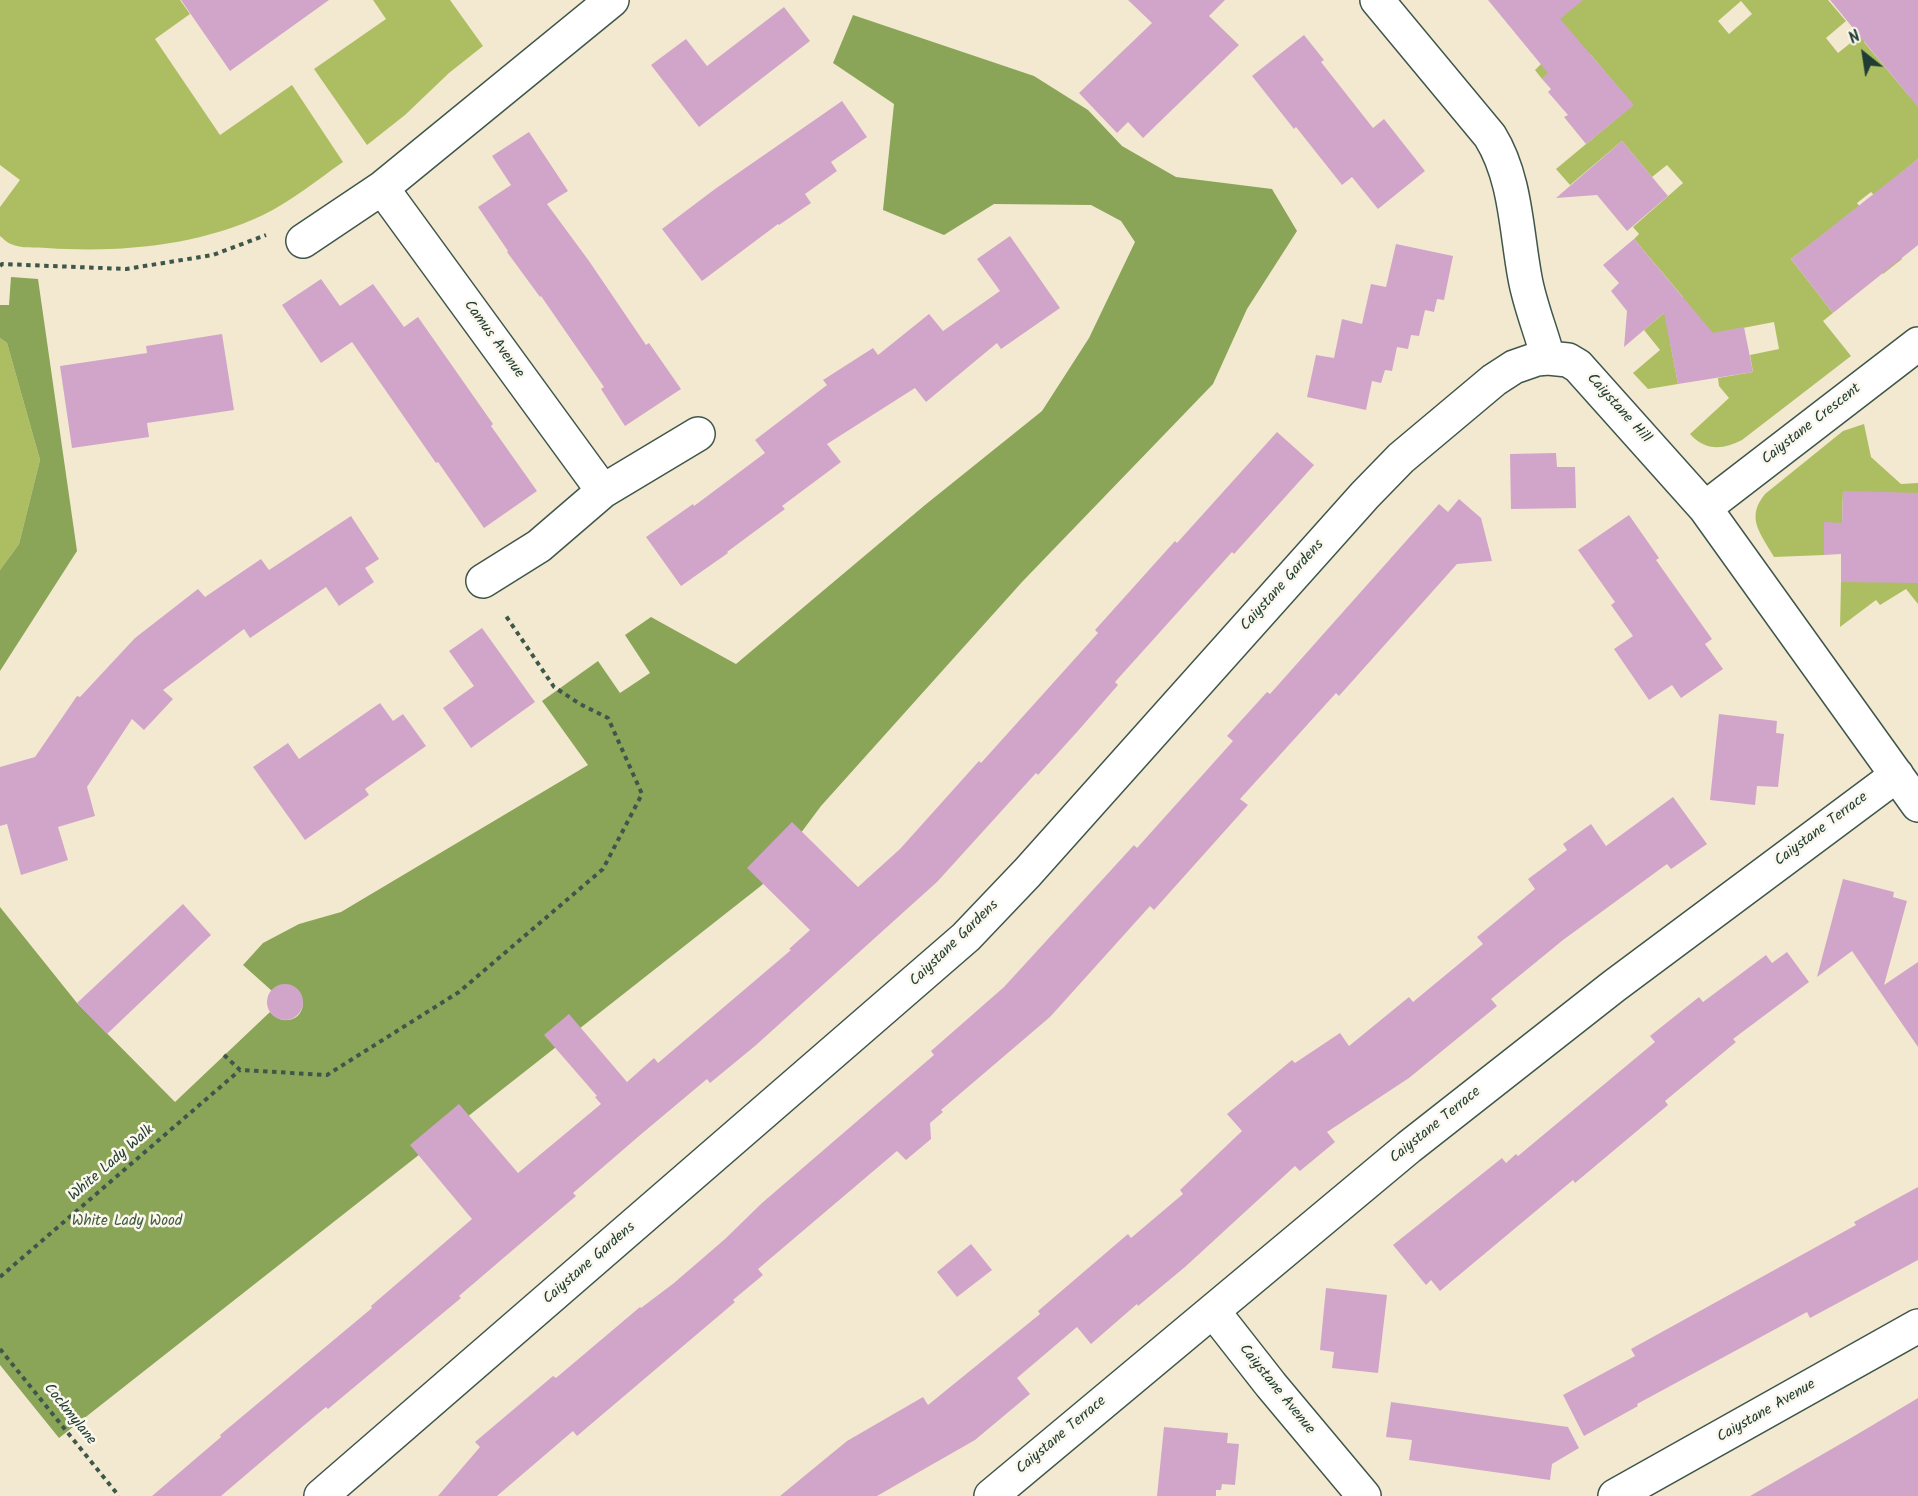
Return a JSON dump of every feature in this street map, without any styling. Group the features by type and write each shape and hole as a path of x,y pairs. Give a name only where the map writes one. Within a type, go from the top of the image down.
{"street":[{"path":"303,241 382,188 612,0"},
{"path":"1377,0 1490,136 1499,151 1509,181 1532,308 1548,358"},
{"name":"Camus Avenue","path":"382,188 603,491"},
{"name":"Caiystane Crescent","path":"1705,507 1918,344"},
{"name":"Caiystane Hill","path":"1548,358 1568,360 1578,366 1705,507 1918,805"},
{"name":"Caiystane Gardens","path":"321,1496 966,937 1027,873 1365,495 1401,458 1494,380 1514,367 1537,359 1548,358"},
{"path":"483,581 538,546 603,491 698,434"},
{"name":"Caiystane Terrace","path":"991,1496 1343,1200 1545,1039 1897,775"},
{"name":"Caiystane Avenue","path":"1213,1311 1271,1385 1364,1496"},
{"name":"Caiystane Avenue","path":"1615,1496 1918,1326"}],"path":[{"path":"0,266 2,264 126,269 213,255 281,229 303,241"},
{"path":"224,1055 240,1070 327,1075 459,992 603,868 642,794 608,718 579,704 554,687 483,581"},
{"name":"White Lady Walk","path":"0,1277 240,1070"},
{"name":"Cockmylane","path":"0,1349 119,1496"}],"green space":[{"path":"0,0 180,0 190,14 155,39 220,135 292,85 343,162 274,209 238,226 212,234 129,248 74,249 15,246 0,236 0,207 20,180 0,165"},
{"path":"373,0 450,0 483,46 449,73 405,115 367,145 314,69 386,19"},
{"path":"1559,0 1828,0 1846,21 1826,38 1838,53 1904,0 1917,0 1864,42 1910,97 1918,91 1918,159 1874,195 1871,192 1857,203 1902,259 1883,274 1841,221 1791,259 1833,313 1823,321 1851,356 1742,440 1728,446 1714,447 1702,444 1690,434 1729,398 1719,386 1718,378 1753,372 1750,355 1779,349 1774,322 1670,342 1678,384 1648,389 1633,373 1660,350 1644,330 1683,297 1634,239 1639,234 1633,227 1683,183 1667,165 1652,177 1622,141 1570,185 1556,169 1633,105 1591,55 1575,69 1565,59 1542,79 1535,70 1541,64","holes":["1741,1 1752,14 1729,34 1718,21"]},
{"name":"White Lady Wood","path":"853,15 1034,76 1088,110 1122,146 1176,177 1272,189 1297,231 1247,309 1213,384 1022,582 821,806 762,885 59,1438 0,1365 0,907 77,1003 175,1102 270,1012 278,1018 288,1020 297,1017 301,1011 303,1003 297,989 282,986 272,991 243,965 263,943 299,924 341,912 588,765 542,701 598,661 620,693 650,673 625,635 651,617 736,664 925,505 1042,411 1089,338 1135,242 1121,221 1091,205 994,204 944,235 883,210 894,104 833,63"},
{"path":"11,277 38,279 77,551 0,671 0,570 19,544 40,460 7,343 0,338 0,305 9,305"},
{"path":"0,338 7,343 40,460 19,544 0,570"},
{"path":"1864,424 1871,457 1901,484 1918,483 1918,604 1906,589 1880,605 1876,600 1840,627 1841,582 1875,582 1899,493 1843,492 1842,523 1824,523 1824,555 1774,557 1757,526 1756,511 1765,494 1843,431"}],"building":[{"path":"181,0 329,0 230,71"},
{"path":"1128,0 1225,0 1209,16 1239,45 1143,138 1128,122 1117,133 1079,93 1152,23"},
{"path":"1488,0 1583,0 1560,19 1634,105 1586,144 1564,117 1568,115 1548,92 1551,89 1542,79 1548,73"},
{"path":"1830,0 1918,0 1918,107"},
{"path":"784,7 810,41 699,127 651,65 686,39 707,66"},
{"path":"1304,35 1324,60 1321,62 1373,128 1384,119 1425,171 1378,209 1352,177 1342,185 1252,76"},
{"path":"842,101 867,137 831,162 837,171 805,194 811,203 778,224 702,281 662,229 715,189"},
{"path":"529,132 568,191 547,204 646,345 649,343 681,389 625,426 601,389 604,387 541,296 507,252 478,207 511,185 492,156"},
{"path":"1622,141 1668,196 1627,231 1597,195 1556,198"},
{"path":"1918,159 1918,245 1833,313 1791,259"},
{"path":"1010,236 1060,308 1001,349 997,343 926,402 915,388 827,444 841,462 782,506 785,509 681,586 646,537 693,504 694,506 765,453 755,440 827,385 823,380 873,348 878,355 929,314 943,331 1000,291 977,259"},
{"path":"1634,239 1713,333 1744,327 1753,372 1678,384 1664,313 1624,347 1627,311 1611,291 1619,283 1603,265"},
{"path":"1396,244 1453,256 1444,300 1437,299 1434,312 1425,310 1419,336 1411,335 1408,349 1397,347 1392,371 1385,370 1381,383 1372,381 1366,410 1307,397 1316,355 1334,358 1342,319 1362,324 1371,284 1386,287"},
{"path":"321,279 340,306 373,284 404,327 418,317 537,491 484,528 352,342 321,363 282,305"},
{"path":"222,334 234,410 147,423 149,437 72,448 60,366 147,353 146,346"},
{"path":"1277,432 1314,465 1115,682 1118,685 1077,732 1038,775 1036,773 937,882 755,1046 710,1083 707,1079 639,1136 573,1193 576,1196 459,1296 461,1298 328,1409 326,1407 221,1496 152,1496 221,1437 220,1435 372,1308 371,1306 472,1219 410,1145 459,1104 518,1173 601,1104 595,1097 597,1096 544,1035 569,1014 627,1082 654,1058 658,1063 791,950 789,949 810,930 747,868 792,822 858,887 900,849 979,761 981,763 1098,633 1095,630"},
{"path":"1556,453 1557,467 1575,467 1576,508 1511,509 1510,454"},
{"path":"1843,491 1918,493 1918,583 1841,582 1841,554 1824,555 1824,522 1842,523"},
{"path":"1459,499 1481,518 1492,561 1457,564 1339,696 1336,693 1240,799 1248,805 1154,910 1150,906 1050,1017 941,1110 943,1112 930,1123 931,1139 906,1160 897,1151 758,1269 763,1275 733,1300 735,1302 577,1436 573,1431 497,1496 438,1496 480,1447 475,1442 553,1376 556,1378 640,1307 674,1283 762,1203 934,1055 931,1051 1004,987 1134,845 1137,848 1233,741 1227,736 1267,692 1270,694 1439,504 1448,512"},
{"path":"1629,515 1659,558 1656,560 1712,639 1705,644 1723,669 1681,698 1672,685 1649,700 1614,649 1633,636 1611,605 1615,602 1578,550"},
{"path":"351,516 379,559 365,568 374,582 339,606 326,587 250,638 244,629 163,690 173,699 144,730 132,719 87,787 95,816 58,827 68,860 21,875 7,824 0,826 0,767 35,757 77,696 80,697 135,638 198,589 205,597 261,559 269,570"},
{"path":"482,628 535,702 471,748 443,708 474,686 449,651"},
{"path":"380,703 393,721 403,714 426,746 365,789 369,795 305,840 253,767 288,743 299,759"},
{"path":"1719,714 1777,721 1776,733 1784,734 1778,787 1757,786 1755,805 1710,800"},
{"path":"1673,797 1707,844 1671,869 1667,864 1563,940 1491,999 1497,1006 1409,1078 1327,1132 1335,1142 1300,1171 1295,1166 1185,1267 1091,1344 1077,1327 1017,1378 1030,1394 975,1440 877,1496 780,1496 847,1441 923,1397 928,1405 1040,1314 1038,1311 1128,1234 1131,1238 1183,1194 1180,1190 1242,1131 1227,1114 1292,1060 1295,1063 1340,1033 1349,1046 1409,997 1413,1002 1483,944 1477,937 1535,889 1528,879 1567,850 1563,844 1591,824 1606,846"},
{"path":"1843,879 1894,892 1893,897 1907,901 1884,985 1918,962 1918,1047 1852,951 1817,977"},
{"path":"183,904 211,935 107,1034 77,1003"},
{"path":"1787,952 1809,982 1733,1039 1736,1042 1665,1101 1668,1105 1575,1183 1573,1180 1440,1291 1431,1280 1426,1285 1393,1245 1502,1158 1506,1163 1516,1154 1518,1156 1655,1042 1650,1036 1699,997 1703,1002 1766,955 1772,963"},
{"path":"285,984 298,989 303,1002 298,1015 285,1020 272,1015 267,1002 272,989"},
{"path":"1918,1187 1918,1260 1810,1318 1807,1312 1637,1404 1638,1406 1584,1436 1563,1395 1635,1356 1631,1349 1856,1225 1854,1222"},
{"path":"971,1244 992,1270 957,1297 937,1272"},
{"path":"1326,1288 1387,1295 1378,1373 1332,1368 1334,1352 1320,1350"},
{"path":"1918,1398 1918,1496 1750,1496 1856,1435"},
{"path":"1391,1402 1568,1427 1579,1448 1552,1464 1550,1480 1409,1460 1412,1440 1386,1437"},
{"path":"1164,1427 1228,1433 1227,1443 1239,1444 1235,1485 1222,1484 1221,1490 1216,1490 1216,1496 1157,1496"}]}
